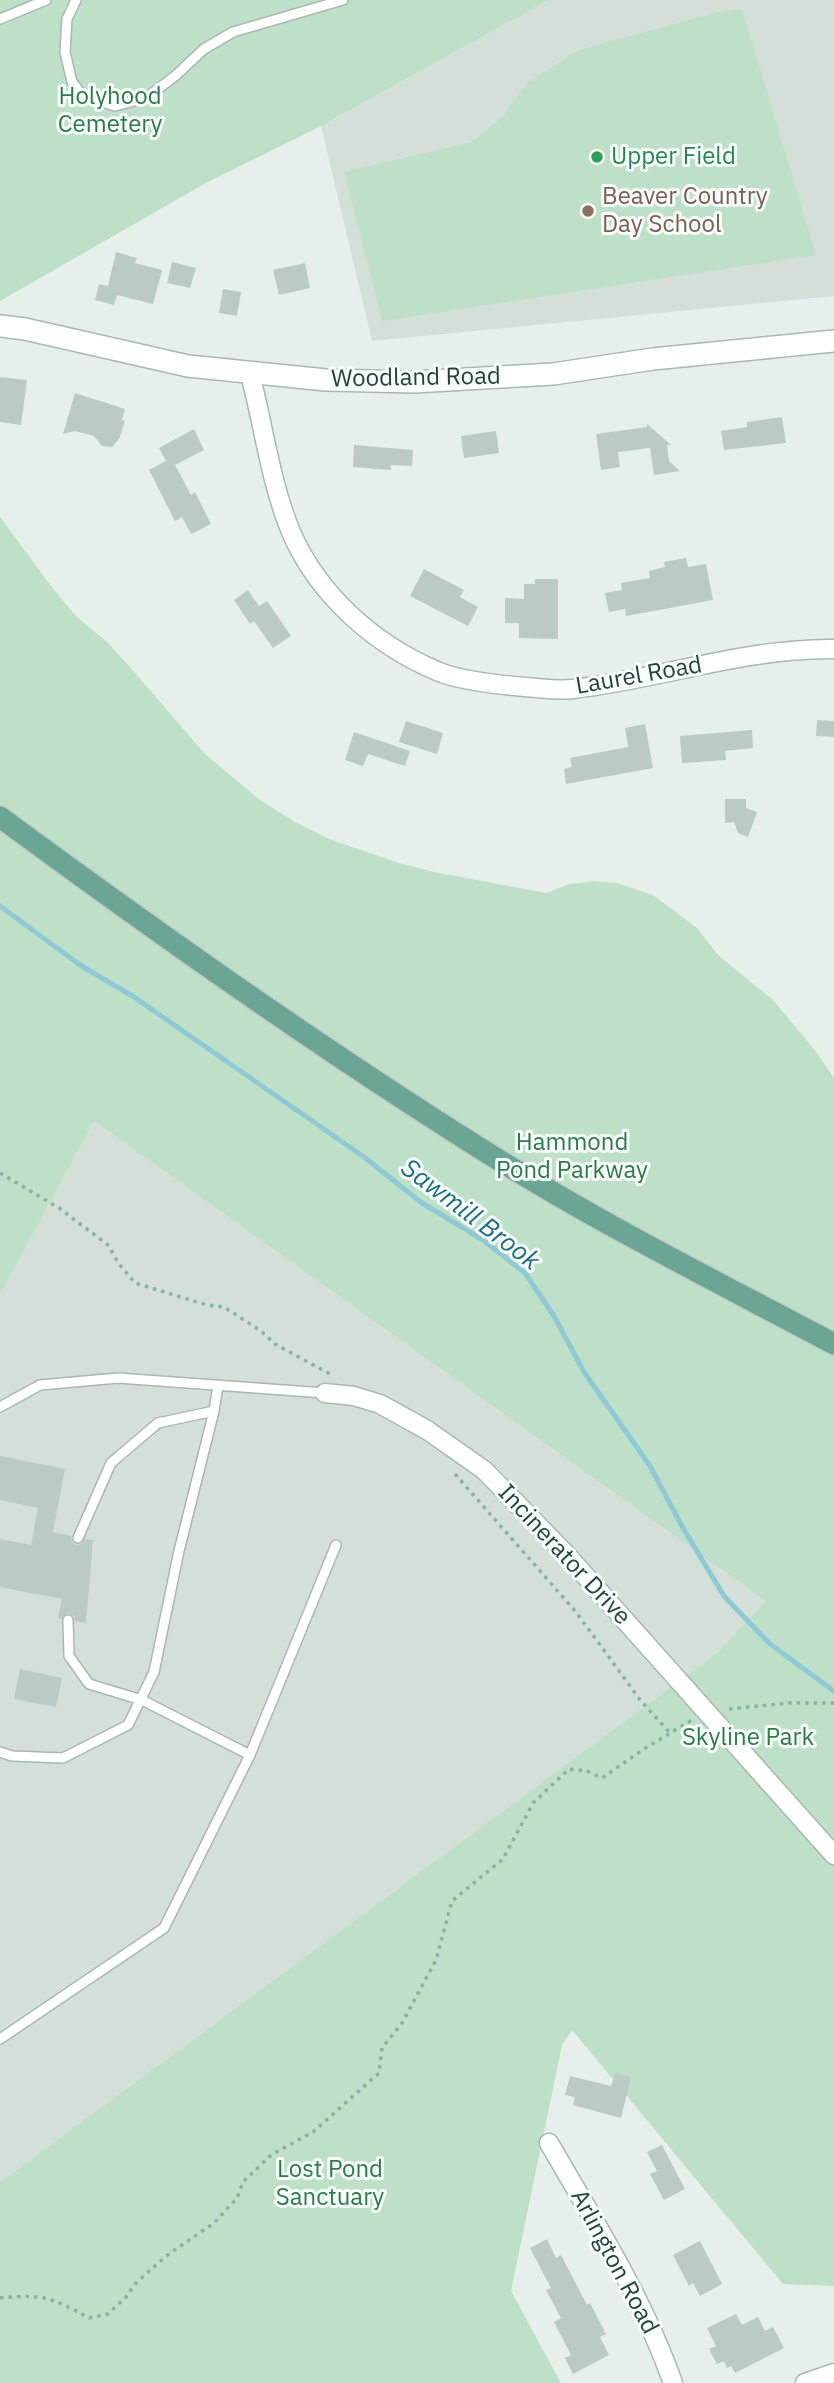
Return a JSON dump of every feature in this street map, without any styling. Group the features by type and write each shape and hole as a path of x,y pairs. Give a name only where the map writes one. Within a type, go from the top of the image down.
{"main road":[{"path":"0,817 291,1026 479,1149 632,1237 834,1344"}],"street":[{"name":"Woodland Road","path":"0,326 25,329 188,366 326,380 414,382 539,375 653,359 834,340"},
{"name":"Laurel Road","path":"250,374 275,491 293,535 315,573 349,615 388,645 439,672 503,685 570,690 766,653 834,649"},
{"name":"Incinerator Drive","path":"325,1393 354,1396 380,1404 426,1430 484,1470 565,1553 834,1856"},
{"name":"Arlington Road","path":"549,2143 625,2277 665,2359 673,2383"},
{"path":"805,2383 834,2373"}],"lane":[{"path":"0,19 46,0"},
{"path":"76,0 67,19 65,52 72,82 83,96 115,106 146,98 204,50 233,32 343,0"},
{"name":"Incinerator Drive","path":"0,1407 40,1385 118,1378 325,1393"},
{"path":"0,1752 12,1756 63,1758 128,1724 154,1672 218,1386"},
{"path":"78,1538 111,1463 158,1423 214,1411"},
{"path":"0,2039 164,1928 250,1755 336,1545"},
{"path":"68,1620 69,1656 89,1684 142,1700 250,1755"}],"path":[{"path":"0,1174 59,1208 108,1245 135,1283 224,1307 261,1331 275,1344 335,1377 354,1396"},
{"path":"452,1470 576,1612 624,1679 670,1733"},
{"path":"0,2298 37,2295 60,2302 89,2318 108,2314 136,2283 166,2256 214,2223 237,2197 243,2182 271,2155 313,2132 379,2073 382,2048 402,2023 436,1960 452,1900 503,1859 533,1803 569,1769 587,1771 602,1778 705,1712 789,1703 834,1703"}],"shaded area":[{"name":"Upper Field","path":"549,0 834,0 834,296 372,341 321,126"},
{"path":"94,1121 767,1601 717,1653 0,2182 0,1295"}],"green space":[{"name":"Holyhood Cemetery","path":"0,0 549,0 321,126 204,184 0,301"},
{"name":"Upper Field","path":"742,9 816,255 382,321 344,172 472,142 503,116 527,83 579,50 714,13"},
{"path":"0,517 76,616 108,643 205,754 260,800 329,839 434,872 546,893 570,884 594,881 617,883 653,895 697,928 718,955 773,1000 814,1049 834,1078 834,2286 783,2284 572,2030 562,2045 511,2291 561,2383 0,2383 0,2182 717,1653 766,1601 94,1121 0,1295"}],"building":[{"path":"116,252 137,258 135,263 162,270 153,304 117,295 114,305 95,300 99,284 108,286"},
{"path":"172,262 196,268 190,288 167,283"},
{"path":"305,263 310,288 279,295 273,270"},
{"path":"223,289 241,292 237,316 219,313"},
{"path":"0,377 27,380 21,425 0,422"},
{"path":"75,393 125,409 122,420 125,421 119,439 112,447 102,446 94,436 75,431 63,434"},
{"path":"782,417 786,443 724,450 721,431 747,427 747,422"},
{"path":"647,424 671,445 667,445 669,461 680,471 654,475 650,448 618,452 620,467 601,470 596,434 647,427"},
{"path":"194,429 204,450 175,465 191,495 195,492 211,524 191,534 182,517 175,521 149,470 166,461 159,448"},
{"path":"496,431 499,453 464,458 461,436"},
{"path":"354,445 413,450 412,466 391,465 391,470 353,467"},
{"path":"686,558 688,567 706,564 713,600 626,616 625,609 609,612 605,593 622,590 621,583 650,578 649,571 665,567 664,562"},
{"path":"424,569 464,590 460,597 478,607 468,626 410,596"},
{"path":"535,579 558,579 558,639 519,638 519,623 505,623 505,598 524,599 524,584 535,584"},
{"path":"248,590 259,606 267,601 291,636 273,648 254,621 250,624 234,600"},
{"path":"817,720 834,721 834,737 816,736"},
{"path":"406,721 443,733 437,754 399,742"},
{"path":"645,724 653,768 566,784 564,769 572,767 570,758 628,747 625,728"},
{"path":"752,730 753,748 725,751 726,760 682,763 680,736"},
{"path":"354,732 410,751 405,766 368,754 363,766 345,760"},
{"path":"725,799 746,799 746,808 757,812 748,837 738,833 734,822 725,823"},
{"path":"0,1456 65,1469 53,1532 71,1536 76,1545 82,1544 85,1539 93,1540 86,1623 75,1621 74,1616 68,1613 61,1619 58,1618 62,1599 0,1587 0,1539 31,1545 38,1508 0,1500"},
{"path":"20,1669 62,1678 56,1707 14,1699"},
{"path":"615,2073 631,2077 621,2118 573,2105 575,2097 565,2095 570,2076 611,2086"},
{"path":"662,2145 685,2189 664,2200 650,2174 657,2171 647,2152"},
{"path":"547,2239 556,2258 561,2255 587,2305 590,2303 606,2334 600,2337 609,2355 573,2374 565,2358 571,2355 554,2322 561,2318 546,2290 551,2288 530,2248"},
{"path":"700,2241 722,2284 700,2296 693,2283 689,2286 673,2255"},
{"path":"736,2314 742,2325 758,2317 765,2331 773,2327 784,2348 735,2373 731,2366 727,2368 724,2361 717,2364 709,2349 716,2346 707,2328"}],"waterway":[{"name":"Sawmill Brook","path":"0,906 80,965 134,997 364,1157 422,1203 483,1240 525,1273 554,1316 584,1372 650,1466 724,1596 770,1644 834,1691"}],"place":[{"name":"Upper Field","path":"597,157"},
{"name":"Beaver Country Day School","path":"588,211"}],"park label":[{"name":"Hammond Pond Parkway","path":"572,1157"},
{"name":"Skyline Park","path":"748,1738"},
{"name":"Lost Pond Sanctuary","path":"330,2184"}]}
